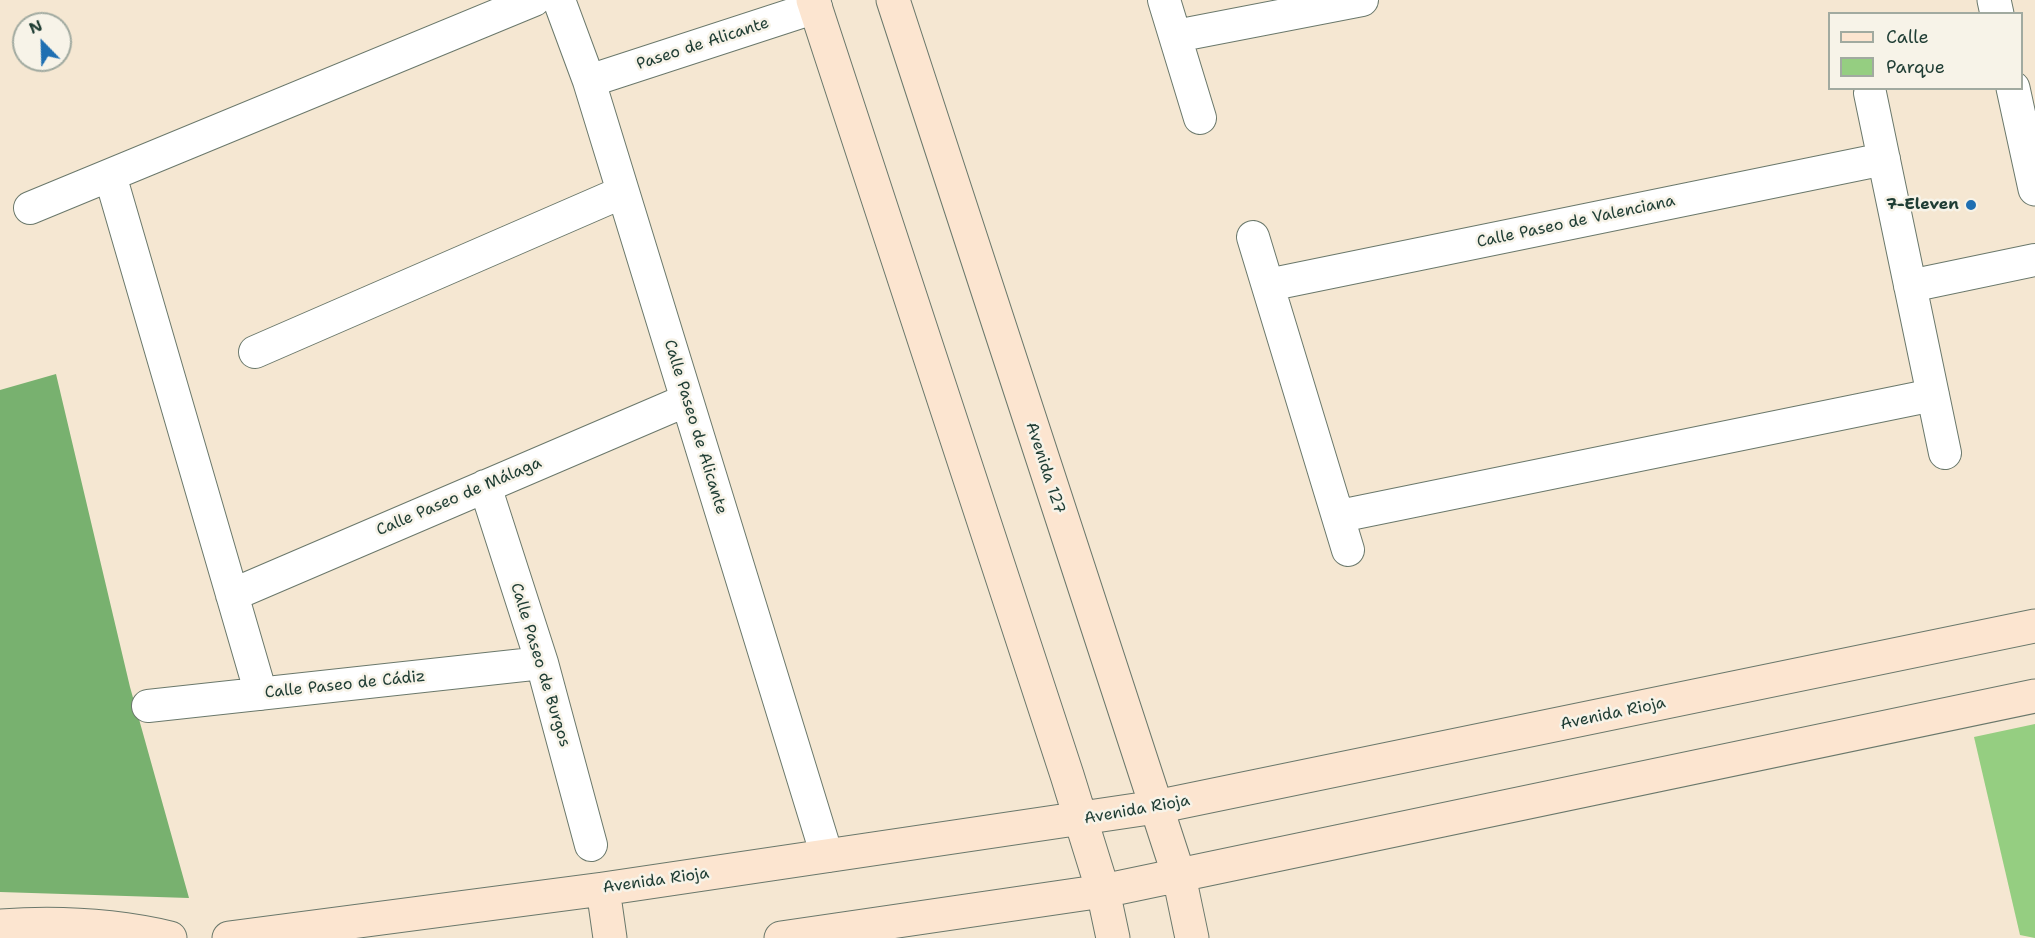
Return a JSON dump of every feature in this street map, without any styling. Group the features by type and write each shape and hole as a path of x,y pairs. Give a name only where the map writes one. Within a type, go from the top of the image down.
{"main road":[{"name":"Avenida 127","path":"892,0 1179,876 1192,938"},
{"path":"815,3 1081,819 1103,891 1113,938"},
{"name":"Avenida Rioja","path":"229,938 603,889 1156,807 2035,626"},
{"path":"781,938 1103,891 2035,696"},
{"path":"603,889 610,938"},
{"path":"0,926 31,923 170,938"}],"street":[{"path":"30,208 534,0"},
{"name":"Calle Paseo de Alicante","path":"559,0 589,81 827,856"},
{"path":"1164,0 1200,118"},
{"path":"1176,36 1362,0"},
{"name":"Paseo de Alicante","path":"589,81 815,3"},
{"path":"2013,90 2035,189"},
{"path":"1870,93 1945,453"},
{"name":"Calle Paseo de Valenciana","path":"1268,285 1884,159"},
{"path":"110,175 261,694"},
{"path":"255,352 623,192"},
{"path":"1253,237 1340,516 1348,550"},
{"path":"1910,286 2035,260"},
{"path":"1340,516 1933,395"},
{"name":"Calle Paseo de Málaga","path":"232,595 687,400"},
{"name":"Calle Paseo de Burgos","path":"485,486 542,663 591,845"},
{"name":"Calle Paseo de Cádiz","path":"148,706 542,663"}],"green space":[{"path":"56,374 130,687 189,898 0,892 0,390"},
{"path":"2035,724 2035,938 2020,935 1974,737"}],"place":[{"name":"7-Eleven","path":"1971,205"}]}
